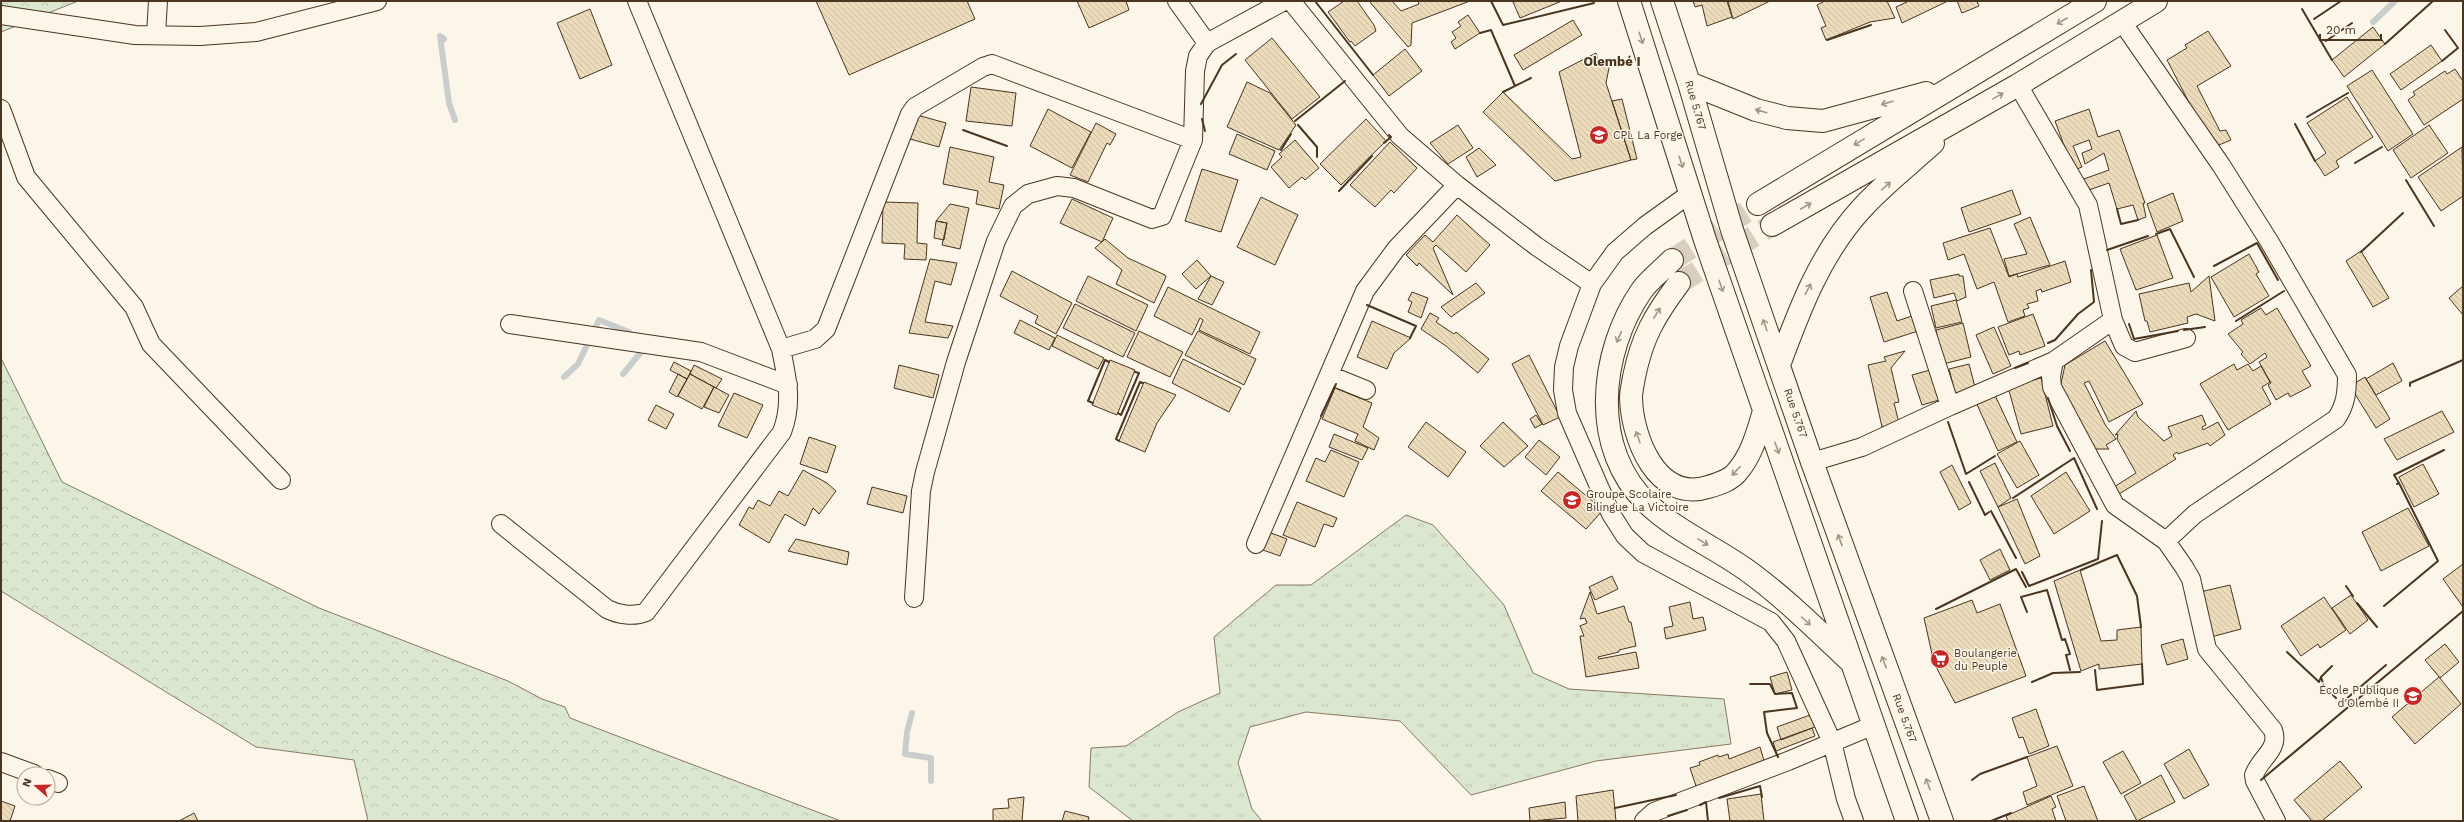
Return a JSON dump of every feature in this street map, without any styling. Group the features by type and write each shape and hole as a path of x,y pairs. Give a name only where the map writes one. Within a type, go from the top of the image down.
{"highway":[{"path":"1630,1 1692,193 1705,240 1854,664 1907,821"},
{"name":"Rue 5.767","path":"1662,1 1690,83 1732,230 1812,462 1942,821"},
{"path":"1758,204 1952,85 2095,1"},
{"path":"1772,225 2018,85 2156,1"},
{"path":"1690,83 1756,110 1787,118 1823,121 1952,85"},
{"path":"1779,365 1804,297 1831,248 1863,207 1964,115"},
{"path":"1672,260 1642,290 1614,348 1606,391 1609,431 1624,473 1647,504 1669,522 1752,574 1854,664"},
{"path":"1679,283 1656,313 1639,353 1631,397 1636,437 1652,467 1669,482 1684,487 1700,490 1720,483 1737,472 1752,446 1764,411"}],"street":[{"path":"156,35 158,1"},
{"path":"1,15 135,35 200,36 256,32 376,1"},
{"path":"501,524 607,609 616,613 639,615 646,612 782,432 788,416 788,385 781,349 637,1"},
{"path":"1177,1 1206,43"},
{"path":"914,598 921,491 925,472 956,362 993,249 1013,206 1028,194 1057,186 1074,188 1157,219 1162,216 1193,140 1195,71 1198,56 1206,43 1284,1"},
{"path":"1291,1 1400,136 1457,185 1536,246 1592,284"},
{"path":"2122,22 2221,165 2316,319 2347,375 2346,397 2342,412 2336,419 2195,514 2166,541"},
{"path":"781,349 815,339 826,329 910,114 915,107 983,67 992,64 1193,140"},
{"path":"2018,85 2088,205 2113,320 2124,346 2135,352 2186,338"},
{"path":"1,109 26,177 134,308 151,344 281,480"},
{"path":"1256,544 1365,291 1396,249 1457,185"},
{"path":"1692,193 1645,226 1616,252 1592,284 1569,346 1564,367 1563,390 1567,413 1611,514 1625,536 1644,553 1771,622 1786,640 1832,742 1846,799 1854,821"},
{"path":"1913,291 1950,406"},
{"path":"1812,462 1862,447 1950,406 2054,361 2113,320"},
{"path":"510,324 701,352 788,385"},
{"path":"2054,361 2051,376 2052,387 2115,505 2166,541 2191,579 2206,649 2274,730 2275,745 2254,775 2255,781 2276,821"},
{"path":"1329,375 1366,390"},
{"path":"1644,821 1654,812 1874,725"},
{"path":"1,762 16,767"}],"green space":[{"path":"1,1 78,1 1,32"},
{"path":"1,358 62,482 319,608 508,681 542,699 565,707 570,718 841,821 368,821 354,760 256,747 1,591"},
{"path":"1406,515 1433,525 1504,605 1533,673 1569,689 1724,699 1731,744 1596,761 1471,795 1400,721 1306,712 1250,727 1238,763 1252,809 1262,821 1133,821 1089,787 1091,748 1126,746 1178,712 1220,693 1214,637 1276,585 1311,585"}],"building":[{"path":"816,1 967,1 975,19 849,75"},
{"path":"1077,1 1126,1 1129,10 1089,28"},
{"path":"1344,1 1357,1 1374,25 1376,31 1355,46 1351,41 1350,42 1328,12"},
{"path":"1369,1 1392,1 1401,11 1419,4 1418,1 1470,1 1412,23 1411,45 1408,47"},
{"path":"1562,1 1520,18 1513,2"},
{"path":"1693,1 1727,1 1732,17 1707,26 1702,5 1695,7"},
{"path":"1728,1 1770,1 1733,19"},
{"path":"1825,1 1887,1 1895,18 1870,22 1826,40 1821,28 1826,26 1817,5"},
{"path":"1909,1 1948,1 1902,23 1896,7"},
{"path":"1957,1 1977,1 1979,6 1962,13"},
{"path":"590,9 612,65 580,79 557,23"},
{"path":"1468,15 1480,33 1455,49 1451,42 1456,38 1452,32 1461,26 1458,22"},
{"path":"1573,20 1582,35 1523,70 1514,55"},
{"path":"2373,27 2385,44 2344,77 2332,60"},
{"path":"2208,31 2231,66 2197,86 2220,131 2226,130 2231,140 2219,145 2208,139 2167,60 2187,48 2185,45"},
{"path":"1272,38 1320,97 1292,119 1245,60"},
{"path":"2431,45 2442,61 2401,90 2390,74"},
{"path":"1405,49 1422,71 1389,96 1373,75"},
{"name":"CPL La Forge","path":"1596,53 1599,62 1611,58 1606,83 1631,160 1555,181 1483,112 1503,92 1572,159 1581,157 1559,72"},
{"path":"2455,69 2463,81 2463,99 2424,125 2408,100 2415,95 2413,92 2445,71 2447,74"},
{"path":"2372,70 2413,134 2388,151 2347,86"},
{"path":"1247,82 1270,93 1296,125 1279,150 1227,127"},
{"path":"971,87 1016,93 1012,126 966,121"},
{"path":"2347,97 2373,137 2336,161 2339,167 2325,176 2315,161 2326,153 2307,123"},
{"path":"1622,99 1637,159 1631,160 1612,101"},
{"path":"1048,109 1091,132 1072,168 1030,146"},
{"path":"2089,109 2098,137 2119,130 2145,203 2143,203 2146,217 2138,220 2133,205 2117,209 2109,183 2086,191 2081,180 2109,170 2104,153 2085,164 2082,153 2092,149 2089,140 2073,146 2082,167 2077,169 2065,148 2055,121"},
{"path":"917,115 946,123 939,147 910,139"},
{"path":"1366,119 1386,141 1341,185 1320,164"},
{"path":"1096,123 1116,134 1110,145 1107,143 1088,182 1070,175"},
{"path":"1458,125 1473,148 1448,164 1430,143"},
{"path":"2429,125 2448,153 2411,178 2393,150"},
{"path":"1237,134 1275,151 1267,170 1229,154"},
{"path":"1295,140 1319,168 1305,180 1302,177 1289,188 1271,167 1282,157 1279,154"},
{"path":"1390,142 1417,168 1394,193 1391,190 1375,207 1350,185"},
{"path":"950,147 994,157 989,182 1004,185 999,209 976,204 978,191 943,184"},
{"path":"2462,147 2463,196 2441,211 2418,177"},
{"path":"1479,148 1496,165 1477,177 1466,157"},
{"path":"1202,169 1238,180 1221,232 1185,221"},
{"path":"2012,190 2021,214 1969,232 1961,208"},
{"path":"2173,193 2183,221 2157,232 2147,204"},
{"path":"1261,197 1298,215 1275,265 1237,247"},
{"path":"1072,199 1113,218 1102,242 1060,223"},
{"path":"883,202 918,203 917,243 927,244 926,260 904,259 905,244 882,243"},
{"path":"950,204 969,208 960,249 942,245 947,223 936,221"},
{"path":"1457,215 1490,245 1466,272 1436,245 1433,248 1453,295 1419,263 1417,266 1406,255 1425,235 1433,242"},
{"path":"2030,217 2050,265 2009,276 2004,259 2027,254 2014,224"},
{"path":"936,221 947,223 944,240 934,238"},
{"path":"1990,228 2009,277 2017,274 2018,277 2065,261 2071,282 2042,292 2041,289 2036,291 2038,301 2027,304 2029,308 2023,310 2025,316 2008,322 1994,282 1977,289 1964,254 1948,260 1943,243"},
{"path":"2157,235 2173,278 2136,290 2120,249"},
{"path":"1105,239 1128,258 1165,275 1166,277 1154,303 1116,284 1122,270 1095,248"},
{"path":"2361,251 2389,298 2373,307 2346,261"},
{"path":"2249,254 2259,272 2256,274 2269,296 2234,317 2211,277"},
{"path":"930,259 957,263 951,285 935,281 925,322 953,326 948,338 909,333"},
{"path":"1197,260 1211,276 1196,289 1182,274"},
{"path":"1012,271 1072,303 1056,334 1035,323 1038,316 1000,296"},
{"path":"1959,274 1959,276 1963,276 1966,297 1957,301 1954,293 1934,298 1930,280"},
{"path":"1088,276 1148,305 1136,331 1076,301"},
{"path":"1211,276 1224,282 1212,305 1198,299"},
{"path":"2209,276 2215,321 2196,314 2187,317 2188,323 2150,332 2147,321 2145,321 2139,294 2189,283 2191,292"},
{"path":"1476,283 1485,293 1451,317 1441,307"},
{"path":"2463,286 2463,315 2449,298"},
{"path":"1168,287 1260,332 1250,354 1199,330 1203,320 1200,318 1192,335 1154,316"},
{"path":"1412,292 1428,298 1421,318 1408,312 1412,302 1408,300"},
{"path":"1887,292 1897,321 1912,316 1918,331 1884,342 1870,297"},
{"path":"1956,300 1962,322 1936,328 1931,306"},
{"path":"1075,304 1135,333 1123,357 1063,328"},
{"path":"2261,308 2266,315 2277,308 2311,366 2302,371 2311,386 2290,397 2288,393 2276,400 2268,385 2271,383 2259,362 2267,357 2265,353 2250,364 2241,354 2243,352 2228,334 2243,324 2241,320"},
{"path":"1430,313 1439,318 1436,322 1454,334 1456,332 1489,359 1478,373 1446,346 1421,329"},
{"path":"2033,314 2045,346 2020,355 2019,351 2009,355 1998,327"},
{"path":"1020,320 1055,338 1049,350 1014,333"},
{"path":"1372,321 1411,338 1394,353 1387,369 1357,357"},
{"path":"1963,323 1971,357 1943,364 1936,330"},
{"path":"1994,327 2011,366 1993,374 1976,335"},
{"path":"1139,331 1183,352 1170,377 1127,357"},
{"path":"1198,331 1256,359 1244,385 1185,355"},
{"path":"1057,335 1104,358 1098,369 1052,346"},
{"path":"2105,341 2143,404 2109,422 2089,381 2084,383 2106,426 2116,439 2106,445 2109,449 2091,449 2059,393 2065,365"},
{"path":"1905,351 1891,368 1899,402 1894,403 1899,423 1882,427 1868,365 1886,361 1884,357"},
{"path":"1529,355 1560,417 1543,425 1512,364"},
{"path":"1183,359 1241,388 1229,412 1172,383"},
{"path":"1110,360 1135,370 1117,415 1092,405"},
{"path":"674,362 691,371 687,379 670,370"},
{"path":"2393,363 2402,381 2376,395 2366,379"},
{"path":"1969,364 1976,391 1956,396 1949,369"},
{"path":"2234,364 2237,370 2248,364 2253,371 2261,366 2270,382 2262,387 2271,404 2228,430 2200,384"},
{"path":"694,365 722,379 716,388 690,374"},
{"path":"899,365 939,375 933,398 894,388"},
{"path":"1930,370 1939,400 1922,405 1912,375"},
{"path":"678,374 687,379 677,397 669,392"},
{"path":"690,374 714,387 702,409 678,396"},
{"path":"2365,377 2390,419 2376,428 2350,386"},
{"path":"2041,378 2053,426 2021,434 2008,387"},
{"path":"1144,382 1176,395 1157,423 1145,452 1119,441"},
{"path":"714,387 729,395 719,413 704,407"},
{"path":"1335,388 1372,403 1363,427 1379,438 1374,450 1355,441 1358,434 1322,419"},
{"path":"1993,391 2017,442 1998,451 1975,400"},
{"path":"734,393 763,405 747,438 718,426"},
{"path":"656,405 674,414 666,429 648,420"},
{"path":"2136,411 2138,417 2164,441 2172,436 2168,427 2202,415 2206,425 2202,427 2203,430 2218,422 2225,435 2210,446 2208,443 2178,454 2177,452 2173,455 2176,459 2119,494 2114,487 2136,473 2117,439 2118,434 2115,435"},
{"path":"2442,411 2454,432 2397,460 2384,439"},
{"path":"1536,415 1542,424 1535,428 1530,419"},
{"path":"1426,422 1466,452 1448,477 1408,447"},
{"path":"1503,422 1528,446 1504,467 1480,446"},
{"path":"1334,434 1368,448 1362,460 1329,447"},
{"path":"809,437 836,446 827,473 800,464"},
{"path":"1539,440 1560,457 1546,475 1525,457"},
{"path":"2020,441 2039,475 2017,488 1997,454"},
{"path":"1331,450 1359,462 1344,497 1306,481 1316,458 1325,462"},
{"path":"1995,463 2011,498 1998,507 1980,471"},
{"path":"2423,464 2439,494 2414,507 2399,477"},
{"path":"1952,465 1971,503 1959,510 1940,472"},
{"path":"803,470 827,483 836,491 819,514 813,508 805,526 785,514 769,543 739,525 749,507 753,509 758,500 770,506 779,491 788,496"},
{"name":"Groupe Scolaire Bilingue La Victoire","path":"1558,472 1603,510 1586,529 1541,491"},
{"path":"2066,472 2090,511 2054,534 2031,496"},
{"path":"872,487 907,496 903,513 867,504"},
{"path":"2017,499 2040,556 2025,564 1998,507"},
{"path":"1297,502 1337,518 1333,527 1324,524 1315,547 1283,535"},
{"path":"2408,508 2429,546 2381,571 2362,532"},
{"path":"1266,531 1287,539 1280,556 1260,549"},
{"path":"796,539 849,552 847,565 788,551"},
{"path":"2000,549 2010,570 1990,580 1980,560"},
{"path":"2463,564 2463,607 2443,579"},
{"path":"2080,570 2101,641 2117,640 2117,630 2141,627 2142,664 2099,669 2099,664 2081,671 2054,581"},
{"path":"1612,576 1618,589 1595,600 1589,587"},
{"path":"2230,585 2241,629 2211,637 2200,592"},
{"path":"1590,592 1597,614 1624,606 1629,622 1631,622 1636,646 1598,657 1599,659 1636,652 1639,668 1586,677 1580,636 1584,636 1580,626 1587,623 1585,618 1580,619"},
{"path":"2351,595 2368,620 2350,634 2332,608"},
{"path":"2324,597 2346,630 2320,648 2318,644 2301,656 2281,626"},
{"path":"1972,600 1977,613 2000,604 2026,676 1955,703 1934,663 1924,618"},
{"path":"1690,602 1693,619 1703,617 1706,630 1666,639 1664,628 1673,626 1669,607"},
{"path":"2183,639 2188,659 2167,665 2161,645"},
{"path":"2445,644 2459,662 2440,678 2425,660"},
{"path":"1787,672 1792,690 1775,694 1770,677"},
{"path":"2439,677 2461,704 2415,744 2392,717"},
{"path":"2036,709 2049,746 2029,754 2023,737 2019,738 2012,718"},
{"path":"1810,715 1815,727 1781,740 1777,727"},
{"path":"1812,728 1815,736 1776,751 1773,742"},
{"path":"2057,746 2073,786 2027,805 2023,792 2037,786 2027,757"},
{"path":"1760,747 1765,764 1697,789 1690,768 1700,765 1699,762 1718,755 1719,757 1728,754 1729,759"},
{"path":"2189,749 2209,785 2184,799 2164,764"},
{"path":"2123,751 2141,783 2121,794 2103,762"},
{"path":"2340,761 2362,787 2322,821 2312,821 2294,800"},
{"path":"2161,775 2175,802 2137,821 2124,796"},
{"path":"2084,786 2098,821 2066,821 2057,796"},
{"path":"1613,790 1616,821 1578,821 1576,796"},
{"path":"1761,794 1764,821 1730,821 1727,799"},
{"path":"2051,796 2056,807 2052,809 2056,821 2008,821 2006,816"},
{"path":"1024,797 1022,821 993,821 993,809 1009,808 1008,799"},
{"path":"1,801 15,806 10,821 1,821"},
{"path":"1565,802 1566,818 1530,821 1529,808"},
{"path":"1065,811 1089,817 1088,821 1062,821"},
{"path":"194,813 198,821 179,821"}],"waterway":[{"path":"2373,22 2395,1"},
{"path":"444,39 440,36 449,103 455,120"},
{"path":"564,377 578,364 599,320 629,332 634,338"},
{"path":"623,374 646,346"},
{"path":"912,713 907,732 905,754 931,758 931,781"}],"tunnel":[{"path":"1672,260 1758,204"},
{"path":"1679,283 1772,225"}],"wall":[{"path":"1315,1 1373,75"},
{"path":"1491,1 1503,25 1594,3"},
{"path":"2314,19 2341,1"},
{"path":"2385,44 2433,1"},
{"path":"2302,9 2332,60"},
{"path":"2326,41 2352,23"},
{"path":"1827,40 1871,25"},
{"path":"1480,33 1491,30 1515,86"},
{"path":"2442,61 2458,48 2445,30"},
{"path":"1201,104 1222,65 1236,54"},
{"path":"1503,92 1531,78"},
{"path":"1295,121 1345,81"},
{"path":"2307,117 2348,93"},
{"path":"1202,119 1205,131"},
{"path":"2295,124 2315,161"},
{"path":"1298,125 1317,147 1317,157"},
{"path":"963,130 1007,146"},
{"path":"1281,150 1291,134"},
{"path":"1384,143 1391,137 1389,135"},
{"path":"2355,163 2382,147"},
{"path":"1339,191 1372,156"},
{"path":"2406,180 2434,226"},
{"path":"2117,209 2121,224 2138,220"},
{"path":"2361,252 2403,213"},
{"path":"2156,234 2170,229 2194,277"},
{"path":"2107,250 2148,236"},
{"path":"2214,266 2257,243 2278,280"},
{"path":"2048,343 2055,340 2078,314 2094,302 2091,270"},
{"path":"2236,321 2284,291"},
{"path":"1367,305 1416,326 1410,338"},
{"path":"2129,324 2134,339 2178,331"},
{"path":"2184,330 2205,327"},
{"path":"1093,403 1088,401 1105,360 1109,362"},
{"path":"2410,386 2410,383 2463,360"},
{"path":"2015,368 2028,363"},
{"path":"1118,413 1121,415 1139,373 1135,372"},
{"path":"1119,441 1116,439 1140,382 1143,383"},
{"path":"1321,416 1336,384"},
{"path":"2048,398 2057,426 2070,451"},
{"path":"1948,422 1966,474 1995,456"},
{"path":"2399,483 2394,475 2444,450"},
{"path":"2013,498 2074,458 2097,509"},
{"path":"1969,482 1985,515 1989,512"},
{"path":"2384,606 2438,561 2399,483 2397,484"},
{"path":"1991,511 2016,558"},
{"path":"2022,572 2029,586 2098,559 2102,521"},
{"path":"2081,570 2117,555 2137,596 2141,627"},
{"path":"1936,609 2016,569 2026,587"},
{"path":"2346,586 2353,596"},
{"path":"2027,612 2021,597 2047,590 2062,640 2065,639 2070,654 2066,655 2070,670"},
{"path":"2357,603 2377,627"},
{"path":"2261,780 2463,611"},
{"path":"2287,652 2319,682 2321,677"},
{"path":"2095,670 2097,690 2143,684 2142,664"},
{"path":"2345,700 2386,665"},
{"path":"2332,666 2321,677 2324,686 2336,698"},
{"path":"2032,682 2053,673 2080,672"},
{"path":"1750,684 1770,684 1775,694 1792,693 1797,708 1764,712 1767,733 1778,757"},
{"path":"1972,780 1980,774 2027,757"},
{"path":"1719,798 1760,786 1762,797"},
{"path":"1615,808 1676,795"},
{"path":"1700,805 1706,802 1708,821"},
{"path":"1668,816 1687,810"},
{"path":"1991,821 2011,813"}],"place":[{"name":"CPL La Forge","path":"1599,135"},
{"name":"Groupe Scolaire Bilingue La Victoire","path":"1572,500"},
{"name":"Boulangerie du Peuple","path":"1940,659"},
{"name":"École Publique d'Olembé II","path":"2413,696"}],"district":[{"name":"Olembé I","path":"1612,61"}]}
